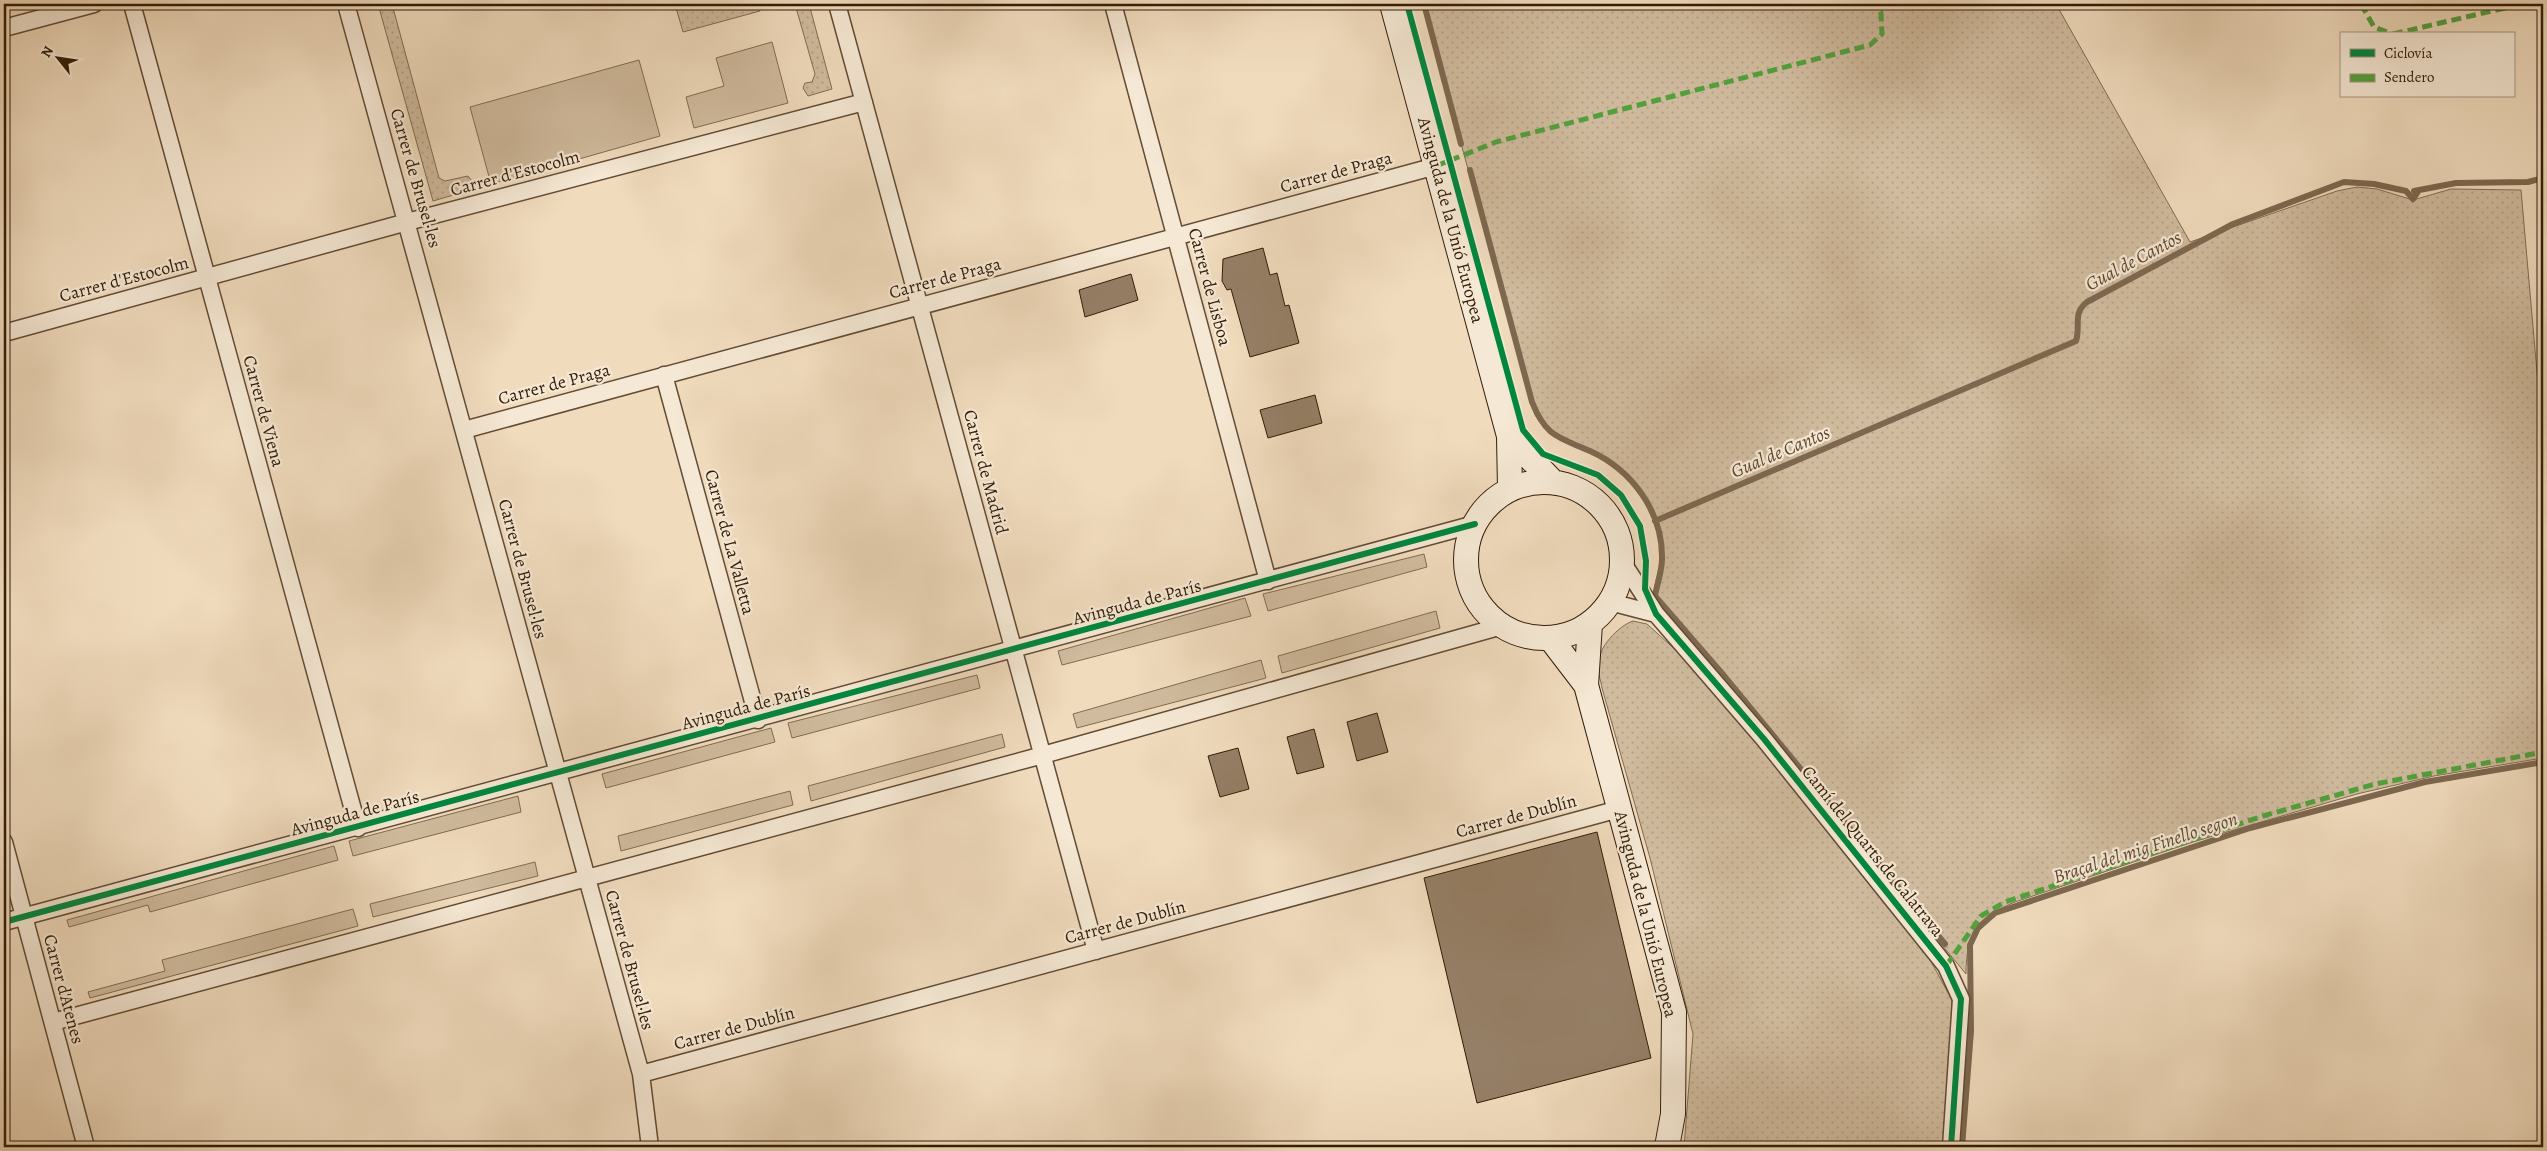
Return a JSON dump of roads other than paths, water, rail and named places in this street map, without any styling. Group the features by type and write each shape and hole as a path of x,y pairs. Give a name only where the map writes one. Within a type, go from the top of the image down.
{"street":[{"path":"4,28 94,4"},
{"name":"Carrer de Viena","path":"132,4 358,828"},
{"name":"Carrer de Brusel·les","path":"346,4 408,222 641,1074 650,1147"},
{"name":"Carrer de Madrid","path":"837,4 1096,951"},
{"name":"Carrer de Lisboa","path":"1112,4 1268,582"},
{"name":"Avinguda de la Unió Europea","path":"1392,4 1510,436 1510,490"},
{"name":"Carrer d'Estocolm","path":"4,333 408,222 864,102"},
{"name":"Carrer de Praga","path":"464,430 1436,166"},
{"name":"Carrer de La Valletta","path":"664,375 758,720"},
{"name":"Avinguda de la Unió Europea","path":"1510,436 1554,482"},
{"path":"1554,482 1576,488 1601,506 1611,518 1620,540 1623,563 1619,583 1610,602 1590,624 1564,636 1550,638 1525,636 1502,626 1484,611 1472,591 1466,569 1467,546 1474,524 1495,498 1524,484 1554,482"},
{"name":"Avinguda de París","path":"4,922 24,919 1268,582 1474,524"},
{"name":"Camí del Quarts de Calatrava","path":"1623,563 1656,614 1764,739 1946,966 1961,999 1951,1147"},
{"path":"1610,602 1656,614"},
{"name":"Avinguda de la Unió Europea","path":"1590,624 1586,685 1674,1012 1673,1114 1668,1147"},
{"path":"52,1022 1043,755 1502,626"},
{"name":"Avinguda de la Unió Europea","path":"1550,638 1586,685"},
{"name":"Carrer de Dublín","path":"641,1074 1619,809"},
{"name":"Carrer d'Atenes","path":"4,842 86,1147"}],"waterway":[{"path":"1424,4 1461,144"},
{"path":"1470,170 1532,402 1537,414 1548,429 1561,439 1605,459 1632,481 1651,509 1661,542 1662,564 1655,596 1720,671 1945,944"},
{"name":"Gual de Cantos","path":"1655,521 2076,341 2078,315 2082,306 2087,302 2233,224 2344,182 2374,184 2406,191 2413,199 2419,190 2414,191 2456,183 2528,182 2543,178"},
{"name":"Braçal del mig Finello segon","path":"1962,1147 1971,1031 1970,945 1978,928 1995,913 2250,828 2425,782 2543,762"}]}
